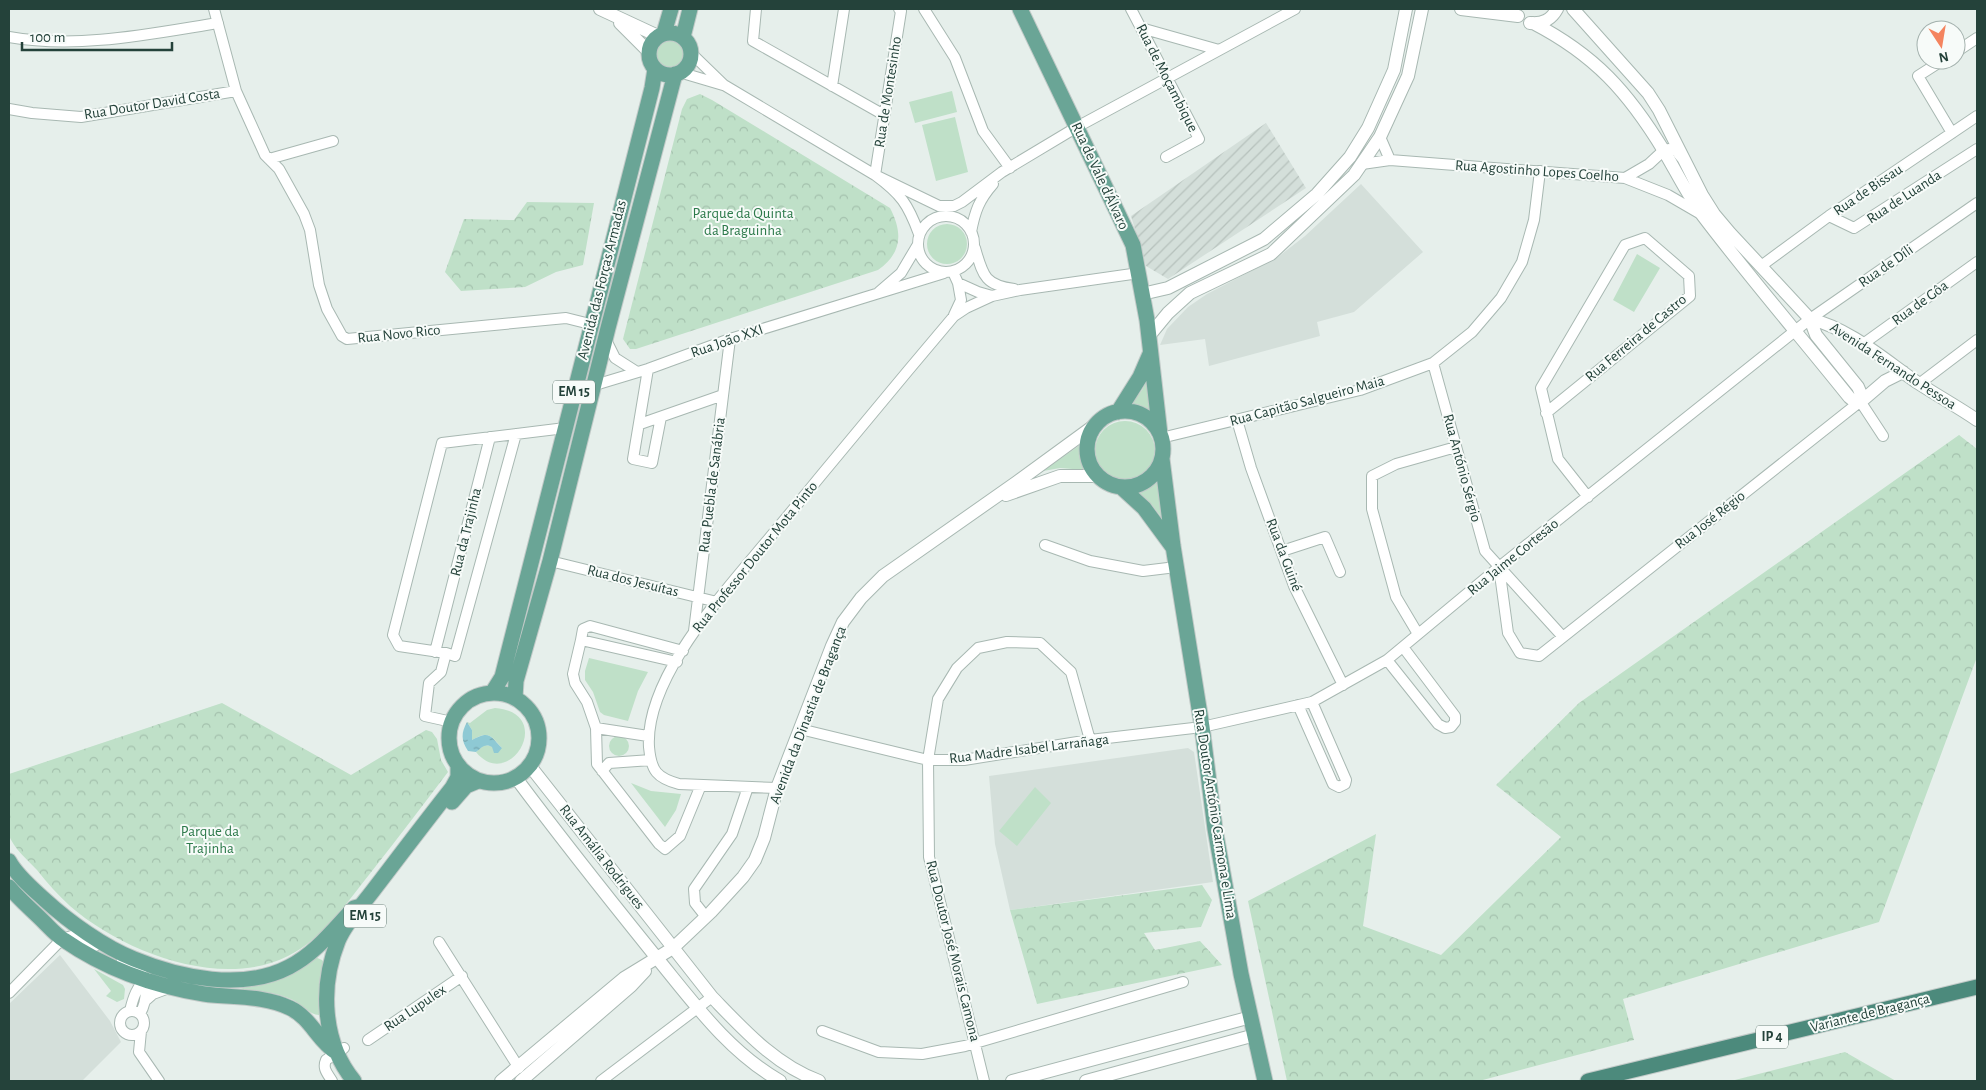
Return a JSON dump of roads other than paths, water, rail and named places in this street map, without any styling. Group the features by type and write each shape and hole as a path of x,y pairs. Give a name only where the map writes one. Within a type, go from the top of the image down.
{"highway":[{"name":"Variante de Bragança","path":"1588,1081 1977,987"}],"main road":[{"path":"661,35 671,9"},
{"path":"683,37 690,9"},
{"name":"Rua de Vale d'Álvaro","path":"1020,10 1133,245 1149,336 1161,436"},
{"path":"677,73 668,74 655,69 649,52 653,40 671,32 683,37 691,52"},
{"name":"Avenida das Forças Armadas","path":"514,698 516,681 550,561 595,385 605,337 677,73 688,64 691,52"},
{"name":"Avenida das Forças Armadas","path":"492,693 502,677 655,69"},
{"path":"590,326 594,340 587,373 595,385"},
{"path":"1118,412 1140,377 1151,352"},
{"path":"1131,411 1143,416 1153,424 1161,436 1162,459 1158,469 1146,480 1132,486 1121,487 1108,484 1097,476 1091,467 1087,451 1089,434 1095,425 1110,414 1118,412 1131,411"},
{"name":"Rua Doutor António Carmona e Lima","path":"1162,459 1215,828 1241,974 1265,1081"},
{"name":"Rua Doutor António Carmona e Lima","path":"1121,487 1144,508 1173,546"},
{"path":"492,693 514,698 534,716 538,728 539,742 536,754 530,766 516,778 490,784 478,781 467,775 458,766 451,753 449,738 452,722 458,711 467,702 479,696 492,693"},
{"name":"EM 15","path":"335,966 339,939 361,906 452,788 458,778 458,766"},
{"name":"EM 15","path":"354,1081 340,1050 327,989 335,966 359,923 458,793 466,786 478,781"},
{"path":"9,861 37,893 66,919 116,950 133,959 171,972 209,978 254,979 288,968 306,956 354,908 361,906"},
{"path":"9,887 29,909 62,939 125,972 168,988 229,998 261,1000 292,1008 318,1032 326,1046 340,1050"},
{"path":"306,956 325,957 335,966"},
{"path":"305,1019 318,1019 331,1011"},
{"name":"EM 15","path":"340,1050 363,1081"}],"street":[{"name":"Rua Novo Rico","path":"214,9 236,91 265,155 279,169 304,214 310,230 319,285 327,309 342,336 347,339 566,318 590,326"},
{"path":"600,9 661,35"},
{"path":"756,9 753,41 884,115"},
{"path":"832,86 844,9"},
{"name":"Rua de Montesinho","path":"875,175 900,9"},
{"path":"924,9 955,58 983,131 1006,170"},
{"name":"Rua de Moçambique","path":"1131,9 1199,140 1166,157"},
{"path":"939,206 954,206 962,202 1006,170 1077,127 1295,9"},
{"path":"1142,294 1168,288 1264,239 1318,194 1350,157 1368,128 1394,70 1406,9"},
{"path":"1149,336 1168,313 1190,293 1270,254 1354,175 1380,137 1408,76 1422,9"},
{"path":"1461,9 1516,12 1527,22 1559,37 1586,55 1632,103 1663,150 1692,187 1703,216 1849,397 1860,400"},
{"path":"1533,24 1547,20 1557,9"},
{"name":"Avenida Fernando Pessoa","path":"1573,9 1648,94 1659,110 1686,164 1692,187 1714,214 1810,318 1825,323 1863,344 1919,384 1977,420"},
{"path":"615,17 649,52"},
{"path":"9,37 78,41 118,39 218,23"},
{"path":"1141,28 1219,50"},
{"path":"1966,45 1977,38"},
{"path":"691,52 724,85 875,175 939,206 961,220 972,232"},
{"path":"1927,70 1918,76 1952,133"},
{"path":"677,73 724,85"},
{"name":"Rua Doutor David Costa","path":"9,109 81,117 236,91"},
{"name":"Rua de Bissau","path":"1761,266 1829,216 1977,116"},
{"path":"1380,137 1390,160"},
{"path":"269,159 334,141"},
{"name":"Rua de Luanda","path":"1829,216 1854,228 1977,149"},
{"path":"1625,178 1649,164 1663,150 1676,151 1686,164"},
{"name":"Rua Agostinho Lopes Coelho","path":"1362,164 1390,160 1625,178 1668,195 1703,216"},
{"path":"1006,170 983,196 975,212 972,232 981,271 986,279 993,284 1020,290"},
{"name":"Rua Capitão Salgueiro Maia","path":"1161,436 1237,420 1360,390 1433,363 1472,332 1501,298 1522,262 1534,220 1540,171"},
{"path":"875,175 894,189 904,200 913,216 919,234 917,246 923,261 928,267 948,272 961,269 968,263 974,247"},
{"path":"1644,185 1682,193 1692,187"},
{"name":"Rua de Díli","path":"1796,332 1810,318 1977,203"},
{"path":"919,234 930,221 938,217 954,217"},
{"name":"Rua Ferreira de Castro","path":"1546,413 1690,296 1689,276 1645,238 1625,245 1541,388 1546,413 1558,460 1588,497"},
{"name":"Rua João XXI","path":"878,293 886,284 901,273 917,246"},
{"name":"Rua de Gôa","path":"1863,344 1977,262"},
{"name":"Rua Professor Doutor Mota Pinto","path":"966,308 978,292 981,271"},
{"path":"948,272 958,283 992,296"},
{"name":"Rua João XXI","path":"577,382 595,385 648,369 730,339 948,272"},
{"name":"Rua Professor Doutor Mota Pinto","path":"954,316 992,296 1020,290 1139,273"},
{"name":"Rua Professor Doutor Mota Pinto","path":"650,760 649,726 661,690 694,631 954,316 961,300 958,283"},
{"path":"1810,318 1814,331 1858,387 1860,400 1883,436"},
{"name":"Rua Jaime Cortesão","path":"1202,727 1312,702 1387,660 1499,567 1796,332"},
{"path":"605,337 615,358 636,372"},
{"name":"Rua Puebla de Sanábria","path":"694,631 730,339"},
{"path":"1919,384 1977,340"},
{"name":"Rua António Sérgio","path":"1433,363 1485,551 1499,567"},
{"path":"648,369 633,459 652,463 661,417"},
{"path":"1860,400 1885,381 1903,372"},
{"path":"640,424 723,395"},
{"name":"Rua José Régio","path":"1499,567 1508,633 1520,652 1539,656 1860,400"},
{"name":"Rua da Guiné","path":"1237,420 1251,468 1294,586 1343,685"},
{"path":"992,500 1095,425"},
{"path":"452,722 425,716 429,683 441,672 441,653 400,646 393,635 442,443 565,428"},
{"name":"Rua da Trajinha","path":"490,437 441,653 455,656 516,434"},
{"path":"1418,634 1396,597 1372,509 1372,476 1396,464 1456,447"},
{"path":"992,500 1060,476 1097,476"},
{"name":"Avenida da Dinastia de Bragança","path":"501,1081 519,1068 624,978 673,948 706,917 743,877 755,860 764,838 776,788 843,622 861,598 883,576 992,500"},
{"path":"1282,551 1325,537 1340,572"},
{"path":"1045,545 1090,561 1143,571 1176,567"},
{"name":"Rua dos Jesuítas","path":"550,561 717,602"},
{"path":"1499,567 1563,637"},
{"path":"683,651 590,626 583,629 573,674 575,683 587,702 596,728 597,764 659,844 665,848 680,836 701,784"},
{"path":"581,640 677,662"},
{"name":"Rua Doutor José Morais Camona","path":"984,1081 929,857 928,760 938,699 957,668 978,648 1007,642 1040,643 1071,672 1090,740"},
{"path":"1387,660 1438,724 1445,728 1451,727 1455,722 1455,716 1403,647"},
{"path":"1298,705 1333,784 1340,786 1345,784 1346,780 1312,702"},
{"name":"Rua Madre Isabel Larrañaga","path":"800,729 928,760 964,760 1090,740 1202,727"},
{"path":"596,728 648,736"},
{"path":"602,771 609,763 650,760 656,774 666,780 679,784 776,788"},
{"name":"Rua Amália Rodrigues","path":"530,766 712,997 745,1031 769,1052 809,1078 819,1081"},
{"name":"Rua Amália Rodrigues","path":"516,778 698,1009 738,1051 759,1069 780,1081"},
{"path":"706,917 695,903 694,889 732,834 748,786"},
{"path":"9,993 62,939 74,934 104,952 116,950 122,961 138,969 145,980 145,1001"},
{"name":"Rua Lupulex","path":"439,942 519,1068"},
{"name":"Avenida da Dinastia de Bragança","path":"521,1081 631,986 658,958"},
{"path":"125,972 132,985 135,1012 144,1024 141,1031 139,1049"},
{"path":"134,995 145,980 151,976 161,975 195,984 234,986 254,979"},
{"name":"Rua Lupulex","path":"368,1040 462,976"},
{"path":"822,1031 879,1052 922,1054 974,1043 1183,982"},
{"path":"160,1081 139,1049 132,1044 129,1035 122,1030 120,1024 124,1014 135,1012 153,994 168,988"},
{"path":"601,1081 712,997"},
{"path":"1012,1081 1251,1017"},
{"path":"129,1035 137,1034 141,1031"},
{"path":"1086,1081 1255,1035"},
{"path":"332,1081 325,1070 324,1063 340,1050"}],"water":[{"path":"467,722 472,730 472,740 483,735 489,736 502,748 498,753 494,753 492,747 487,746 483,746 476,752 468,751 463,736"}],"park label":[{"name":"Parque da Quinta da Braguinha","path":"743,222"},
{"name":"Parque da Trajinha","path":"210,840"}]}
